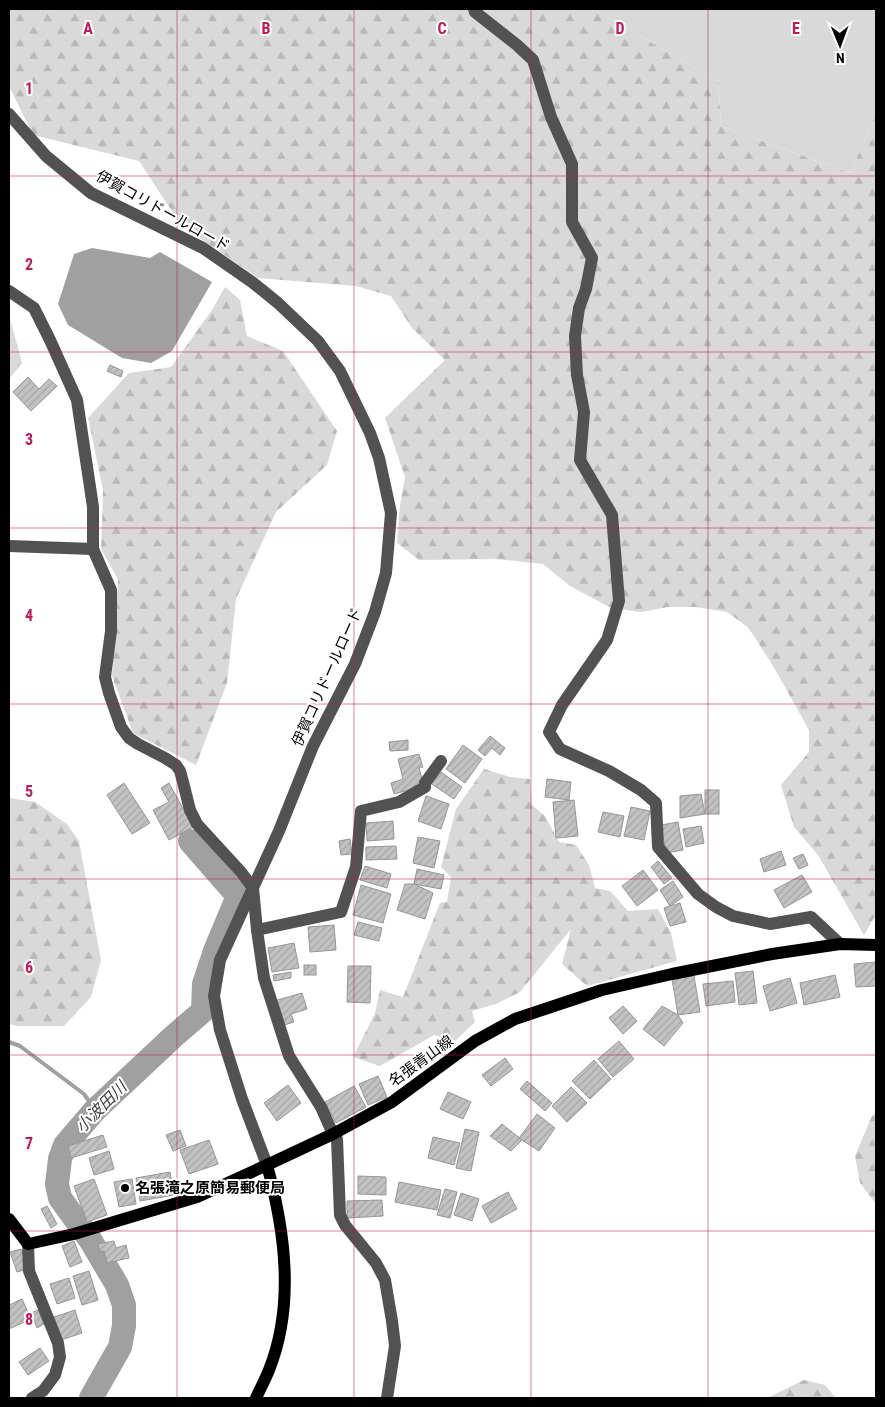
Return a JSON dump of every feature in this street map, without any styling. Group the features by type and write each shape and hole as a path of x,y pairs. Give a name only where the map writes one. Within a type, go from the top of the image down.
{"main road":[{"name":"名張青山線","path":"28,1244 74,1234 197,1197 268,1165 333,1134 392,1102 475,1041 514,1019 602,990 772,954 840,944 876,945"},
{"path":"256,1398 269,1369 281,1328 286,1275 277,1200 268,1165"},
{"path":"9,1219 28,1244"}],"street":[{"path":"474,9 475,12 533,60 551,118 572,164 572,222 592,258 586,289 579,308 575,336 577,375 584,412 580,460 612,515 620,601 607,640 562,705 550,732 560,750 609,771 642,790 656,803 658,847 698,894 733,916 770,924 811,917 840,944"},
{"name":"伊賀コリドールロード","path":"9,114 46,156 91,193 203,248 252,282 278,303 318,342 340,372 380,458 392,513 386,572 375,612 354,664 314,746 279,832 220,960 214,996 220,1030 242,1099 268,1165"},
{"path":"9,291 34,308 77,400 94,508 93,549 112,590 111,631 105,677 121,727 128,738 176,765 180,771 190,810 197,824 241,872 253,888 264,978 289,1056 321,1107 337,1140 340,1215 345,1226 376,1263 385,1280 395,1346 387,1398"},
{"path":"9,546 93,549"},
{"path":"257,930 341,912 356,867 361,812 398,802 425,788 426,783 442,761"},
{"path":"28,1244 29,1271 58,1343 60,1357 55,1375 43,1391 32,1398"}],"green space":[{"path":"9,9 593,9 718,81 721,126 850,173 876,115 876,915 864,935 818,855 794,827 781,785 809,752 809,730 749,628 727,612 695,607 668,607 641,612 611,608 570,586 543,564 495,559 419,560 397,543 400,505 405,477 385,418 445,360 412,328 391,296 356,286 258,278 181,225 139,161 33,135 9,86"},
{"path":"593,9 876,9 876,115 850,173 721,126 718,81"},
{"path":"225,287 240,300 247,336 283,351 337,431 327,465 276,512 236,599 227,683 196,765 133,733 112,676 118,579 101,549 103,490 88,418 129,373 171,367 212,310"},
{"path":"9,315 22,363 9,379"},
{"path":"484,769 510,777 530,779 532,805 545,816 559,842 576,845 589,865 595,888 610,891 628,911 658,909 671,933 677,961 587,986 562,964 571,929 520,992 496,1004 472,1011 475,1022 455,1041 434,1035 380,1066 353,1057 375,1013 380,990 403,997 440,903 447,902 451,877 441,867 456,809"},
{"path":"9,798 35,802 67,824 79,841 101,960 91,997 64,1026 17,1026 9,1024"},
{"path":"876,1111 876,1204 860,1183 855,1156 871,1118"},
{"path":"804,1380 825,1385 836,1398 767,1398"}],"shaded area":[{"path":"92,248 150,258 160,252 212,282 172,351 151,363 122,358 68,325 58,304 74,254"}],"building":[{"path":"110,365 123,371 121,377 107,371"},
{"path":"28,377 39,389 49,379 57,386 31,411 13,392"},
{"path":"490,736 505,748 500,755 492,748 485,756 478,750"},
{"path":"408,740 408,750 390,751 389,742"},
{"path":"463,745 482,759 465,783 446,769"},
{"path":"419,754 423,767 419,768 424,786 394,794 391,783 403,779 398,759"},
{"path":"438,770 462,787 454,799 429,782"},
{"path":"547,779 571,782 569,800 545,797"},
{"path":"124,783 150,823 132,834 107,795"},
{"path":"169,783 193,827 169,840 153,810 169,802 161,788"},
{"path":"705,790 719,790 719,814 705,814"},
{"path":"701,794 705,814 680,818 680,796"},
{"path":"426,796 449,804 441,829 418,821"},
{"path":"574,800 578,836 556,838 553,802"},
{"path":"631,807 650,811 644,840 624,836"},
{"path":"603,812 624,816 620,837 598,832"},
{"path":"393,821 394,839 367,841 366,823"},
{"path":"678,822 683,850 666,853 661,825"},
{"path":"701,826 704,843 686,847 683,829"},
{"path":"418,837 440,841 434,868 413,863"},
{"path":"350,839 352,854 341,855 339,841"},
{"path":"396,846 397,859 366,860 366,847"},
{"path":"781,851 786,865 764,872 760,859"},
{"path":"803,854 808,865 799,869 793,858"},
{"path":"658,861 672,878 664,884 651,867"},
{"path":"365,866 391,874 387,888 360,880"},
{"path":"417,869 444,875 441,889 414,884"},
{"path":"643,870 658,890 637,906 622,886"},
{"path":"802,875 812,892 784,908 774,890"},
{"path":"673,881 683,897 670,906 660,890"},
{"path":"405,884 414,884 433,893 425,919 397,910"},
{"path":"361,885 391,894 383,923 353,915"},
{"path":"680,903 686,922 670,926 664,908"},
{"path":"358,922 382,928 379,941 354,935"},
{"path":"334,925 336,950 310,952 308,927"},
{"path":"294,943 299,968 272,972 268,948"},
{"path":"876,962 876,986 856,987 854,964"},
{"path":"304,965 316,965 316,975 304,975"},
{"path":"348,966 371,966 370,1003 347,1002"},
{"path":"753,971 757,1003 739,1005 735,973"},
{"path":"291,972 291,978 274,981 273,975"},
{"path":"835,975 840,997 804,1005 800,983"},
{"path":"694,976 700,1012 678,1015 672,979"},
{"path":"790,978 797,1003 770,1011 763,986"},
{"path":"733,981 735,1002 706,1006 703,984"},
{"path":"302,993 307,1009 291,1014 294,1022 281,1026 274,1001"},
{"path":"623,1006 637,1021 623,1034 609,1018"},
{"path":"662,1006 678,1015 683,1023 664,1046 643,1029"},
{"path":"619,1041 634,1059 613,1077 598,1059"},
{"path":"505,1058 513,1069 491,1086 482,1075"},
{"path":"594,1060 611,1079 590,1099 572,1081"},
{"path":"378,1076 387,1097 368,1105 359,1084"},
{"path":"527,1081 552,1103 545,1111 520,1089"},
{"path":"288,1085 301,1103 277,1121 264,1103"},
{"path":"354,1086 366,1107 336,1123 325,1102"},
{"path":"571,1087 587,1103 567,1122 552,1106"},
{"path":"448,1092 471,1102 463,1119 440,1109"},
{"path":"537,1114 555,1128 539,1151 519,1138"},
{"path":"502,1124 522,1140 511,1151 490,1136"},
{"path":"465,1129 479,1132 471,1171 456,1168"},
{"path":"180,1130 186,1146 173,1151 166,1135"},
{"path":"103,1135 107,1147 71,1158 68,1146"},
{"path":"433,1137 460,1143 454,1165 428,1158"},
{"path":"209,1140 218,1164 189,1174 180,1150"},
{"path":"109,1151 114,1169 94,1175 89,1158"},
{"path":"170,1172 174,1195 140,1201 136,1178"},
{"path":"358,1176 386,1177 386,1195 358,1194"},
{"path":"94,1179 107,1215 87,1222 74,1186"},
{"path":"132,1179 136,1204 119,1207 114,1182"},
{"path":"399,1182 441,1190 437,1210 395,1202"},
{"path":"445,1189 457,1192 450,1218 437,1215"},
{"path":"508,1192 517,1209 491,1223 482,1206"},
{"path":"461,1193 479,1199 472,1221 454,1215"},
{"path":"382,1200 383,1216 347,1218 347,1201"},
{"path":"47,1206 57,1224 51,1228 41,1209"},
{"path":"74,1241 82,1262 70,1267 62,1246"},
{"path":"114,1241 116,1248 126,1245 129,1258 107,1263 104,1251 100,1252 98,1244"},
{"path":"21,1249 28,1269 17,1272 10,1252"},
{"path":"89,1271 98,1300 82,1305 73,1276"},
{"path":"69,1278 75,1298 57,1304 50,1284"},
{"path":"22,1299 31,1319 9,1329 9,1305"},
{"path":"38,1310 44,1324 37,1328 31,1313"},
{"path":"75,1310 82,1333 61,1340 54,1317"},
{"path":"40,1348 49,1361 28,1375 19,1362"}],"waterway":[{"name":"小波田川","path":"91,1398 120,1347 124,1326 124,1305 117,1285 91,1241 60,1198 57,1184 60,1159 65,1145 95,1110 203,1011 204,984 215,951 238,896 190,841"},
{"path":"9,1042 20,1046 84,1094 95,1110"}],"place":[{"name":"名張滝之原簡易郵便局","path":"125,1188"}]}
